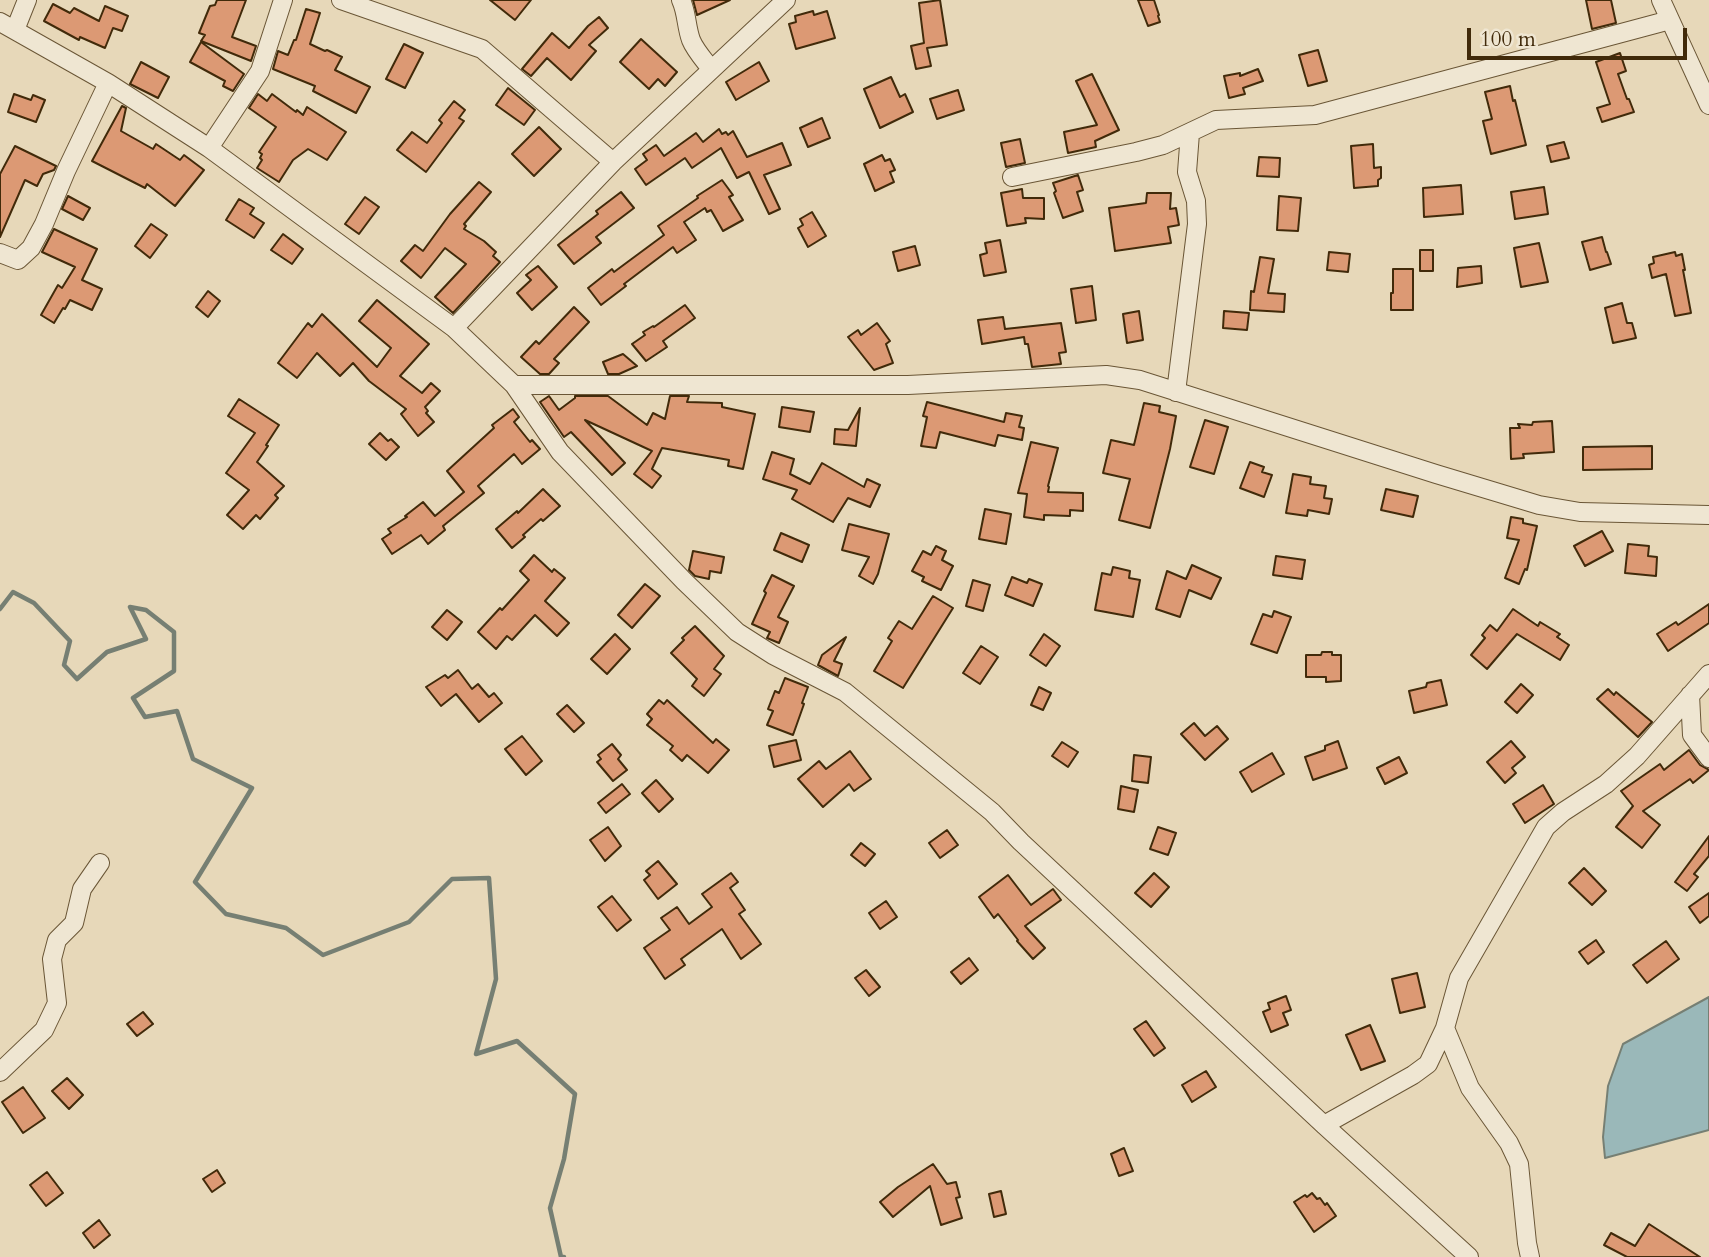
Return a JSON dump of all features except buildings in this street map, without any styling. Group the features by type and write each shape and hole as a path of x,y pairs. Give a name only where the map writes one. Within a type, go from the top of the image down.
{"street":[{"path":"27,0 8,26 108,83 209,148 454,328 514,385 560,452 737,632 774,655 845,692 992,812 1324,1125 1469,1257"},
{"path":"209,148 260,71 283,0"},
{"path":"341,0 482,49 613,162"},
{"path":"681,0 693,46 711,69"},
{"path":"454,328 613,162 786,0"},
{"path":"1661,0 1709,105"},
{"path":"1012,177 1163,145 1216,120 1315,115 1670,20"},
{"path":"0,253 18,260 32,248 108,83"},
{"path":"1176,392 1197,224 1196,201 1187,172 1190,133"},
{"path":"514,385 908,385 1106,375 1140,380 1539,505 1580,512 1709,514"},
{"path":"1324,1125 1428,1064 1445,1028 1459,978 1546,827 1563,812 1606,784 1637,756 1709,674"},
{"path":"1690,695 1692,735 1709,758"},
{"path":"0,1072 44,1030 57,1003 52,959 57,940 74,923 82,889 100,863"},
{"path":"1445,1028 1470,1088 1509,1143 1519,1164 1527,1243 1531,1257"}],"water":[{"path":"1709,997 1709,1130 1605,1158 1603,1137 1608,1086 1623,1044"}],"waterway":[{"path":"0,609 13,592 34,603 70,641 64,665 77,679 107,652 146,639 130,607 146,610 174,632 174,671 133,698 145,717 177,711 193,759 252,788 195,882 226,914 286,928 323,955 409,922 452,879 489,878 496,979 476,1054 517,1041 575,1094 564,1159 550,1208 561,1257 564,1257"}]}
